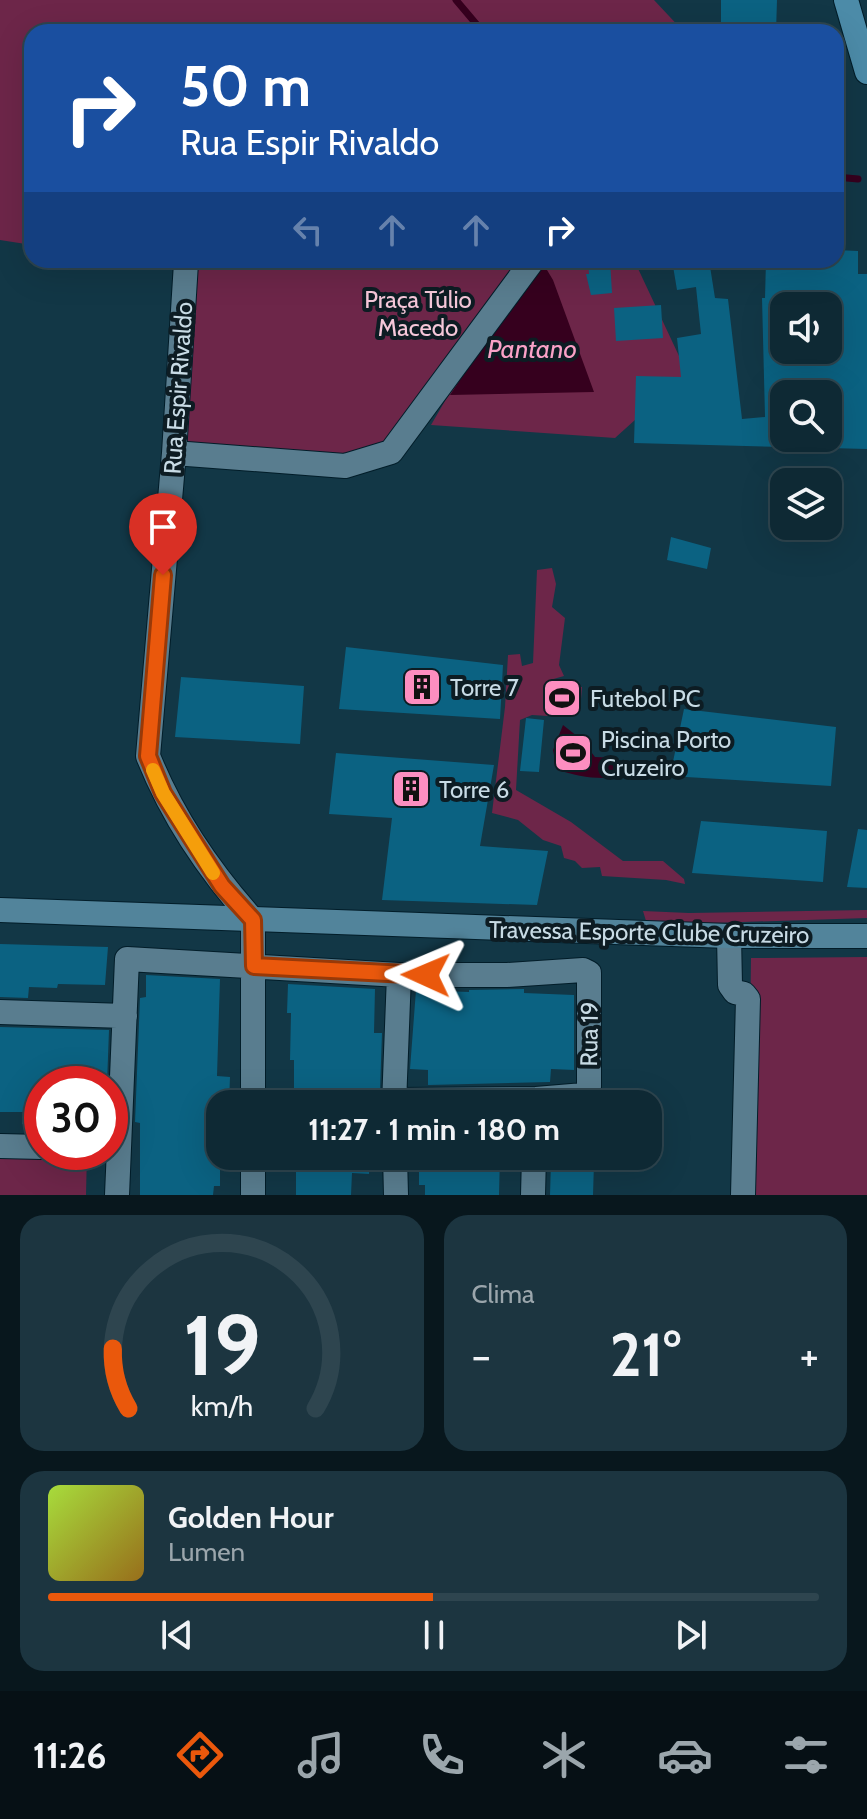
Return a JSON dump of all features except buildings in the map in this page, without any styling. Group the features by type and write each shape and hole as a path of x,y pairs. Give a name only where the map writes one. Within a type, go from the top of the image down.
{"main road":[{"path":"846,0 867,72"}],"street":[{"name":"Rua Espir Rivaldo","path":"186,268 174,453 148,756 163,793 222,886 253,920"},
{"path":"174,453 345,466 391,452 527,268"},
{"name":"Travessa Esporte Clube Cruzeiro","path":"0,910 729,936 867,936"},
{"path":"253,920 253,1090"},
{"path":"729,936 730,985 735,992 744,994 748,999 743,1195"},
{"path":"121,1066 127,959 399,975 394,1090"},
{"name":"Rua 19","path":"399,975 507,975 583,970 589,973 587,1090"},
{"path":"0,1012 125,1016"},
{"path":"0,1146 24,1147"},
{"path":"115,1170 117,1195"},
{"path":"253,1170 253,1195"},
{"path":"395,1170 396,1195"},
{"path":"533,1195 534,1170"}],"green space":[{"path":"0,0 654,0 676,24 24,24 24,244 0,240"},
{"name":"Praça Túlio Macedo","path":"198,268 519,268 381,447 343,459 178,443"},
{"path":"522,268 638,268 687,373 615,438 431,425"},
{"path":"552,568 556,584 552,607 565,618 559,665 564,676 550,680 550,685 582,687 580,711 549,709 548,716 532,715 520,720 516,790 571,822 623,861 663,861 684,879 685,884 602,876 600,867 582,868 575,861 564,858 561,846 543,840 518,820 492,813 508,655 520,654 522,666 533,663 537,570"},
{"path":"867,910 867,918 713,923 646,921 643,911 689,913"},
{"path":"867,957 867,1195 748,1195 751,958"},
{"path":"0,1136 24,1145 24,1170 87,1170 86,1195 0,1195"}],"water":[{"name":"Pantano","path":"541,268 546,268 594,392 450,395 523,285"},
{"name":"Piscina Porto Cruzeiro","path":"563,725 582,740 595,757 617,758 622,776 597,778 557,770 553,750"}],"waterway":[{"path":"456,0 476,24"},
{"path":"844,178 858,179"}],"slow traffic":[{"path":"153,770 163,793 213,873"}],"place":[{"name":"Torre 7","path":"422,687"},
{"name":"Futebol PC","path":"562,698"},
{"name":"Piscina Porto Cruzeiro","path":"573,753"},
{"name":"Torre 6","path":"411,789"}],"route":[{"path":"163,575 148,756 163,793 222,886 253,920 254,966 426,975"}]}
